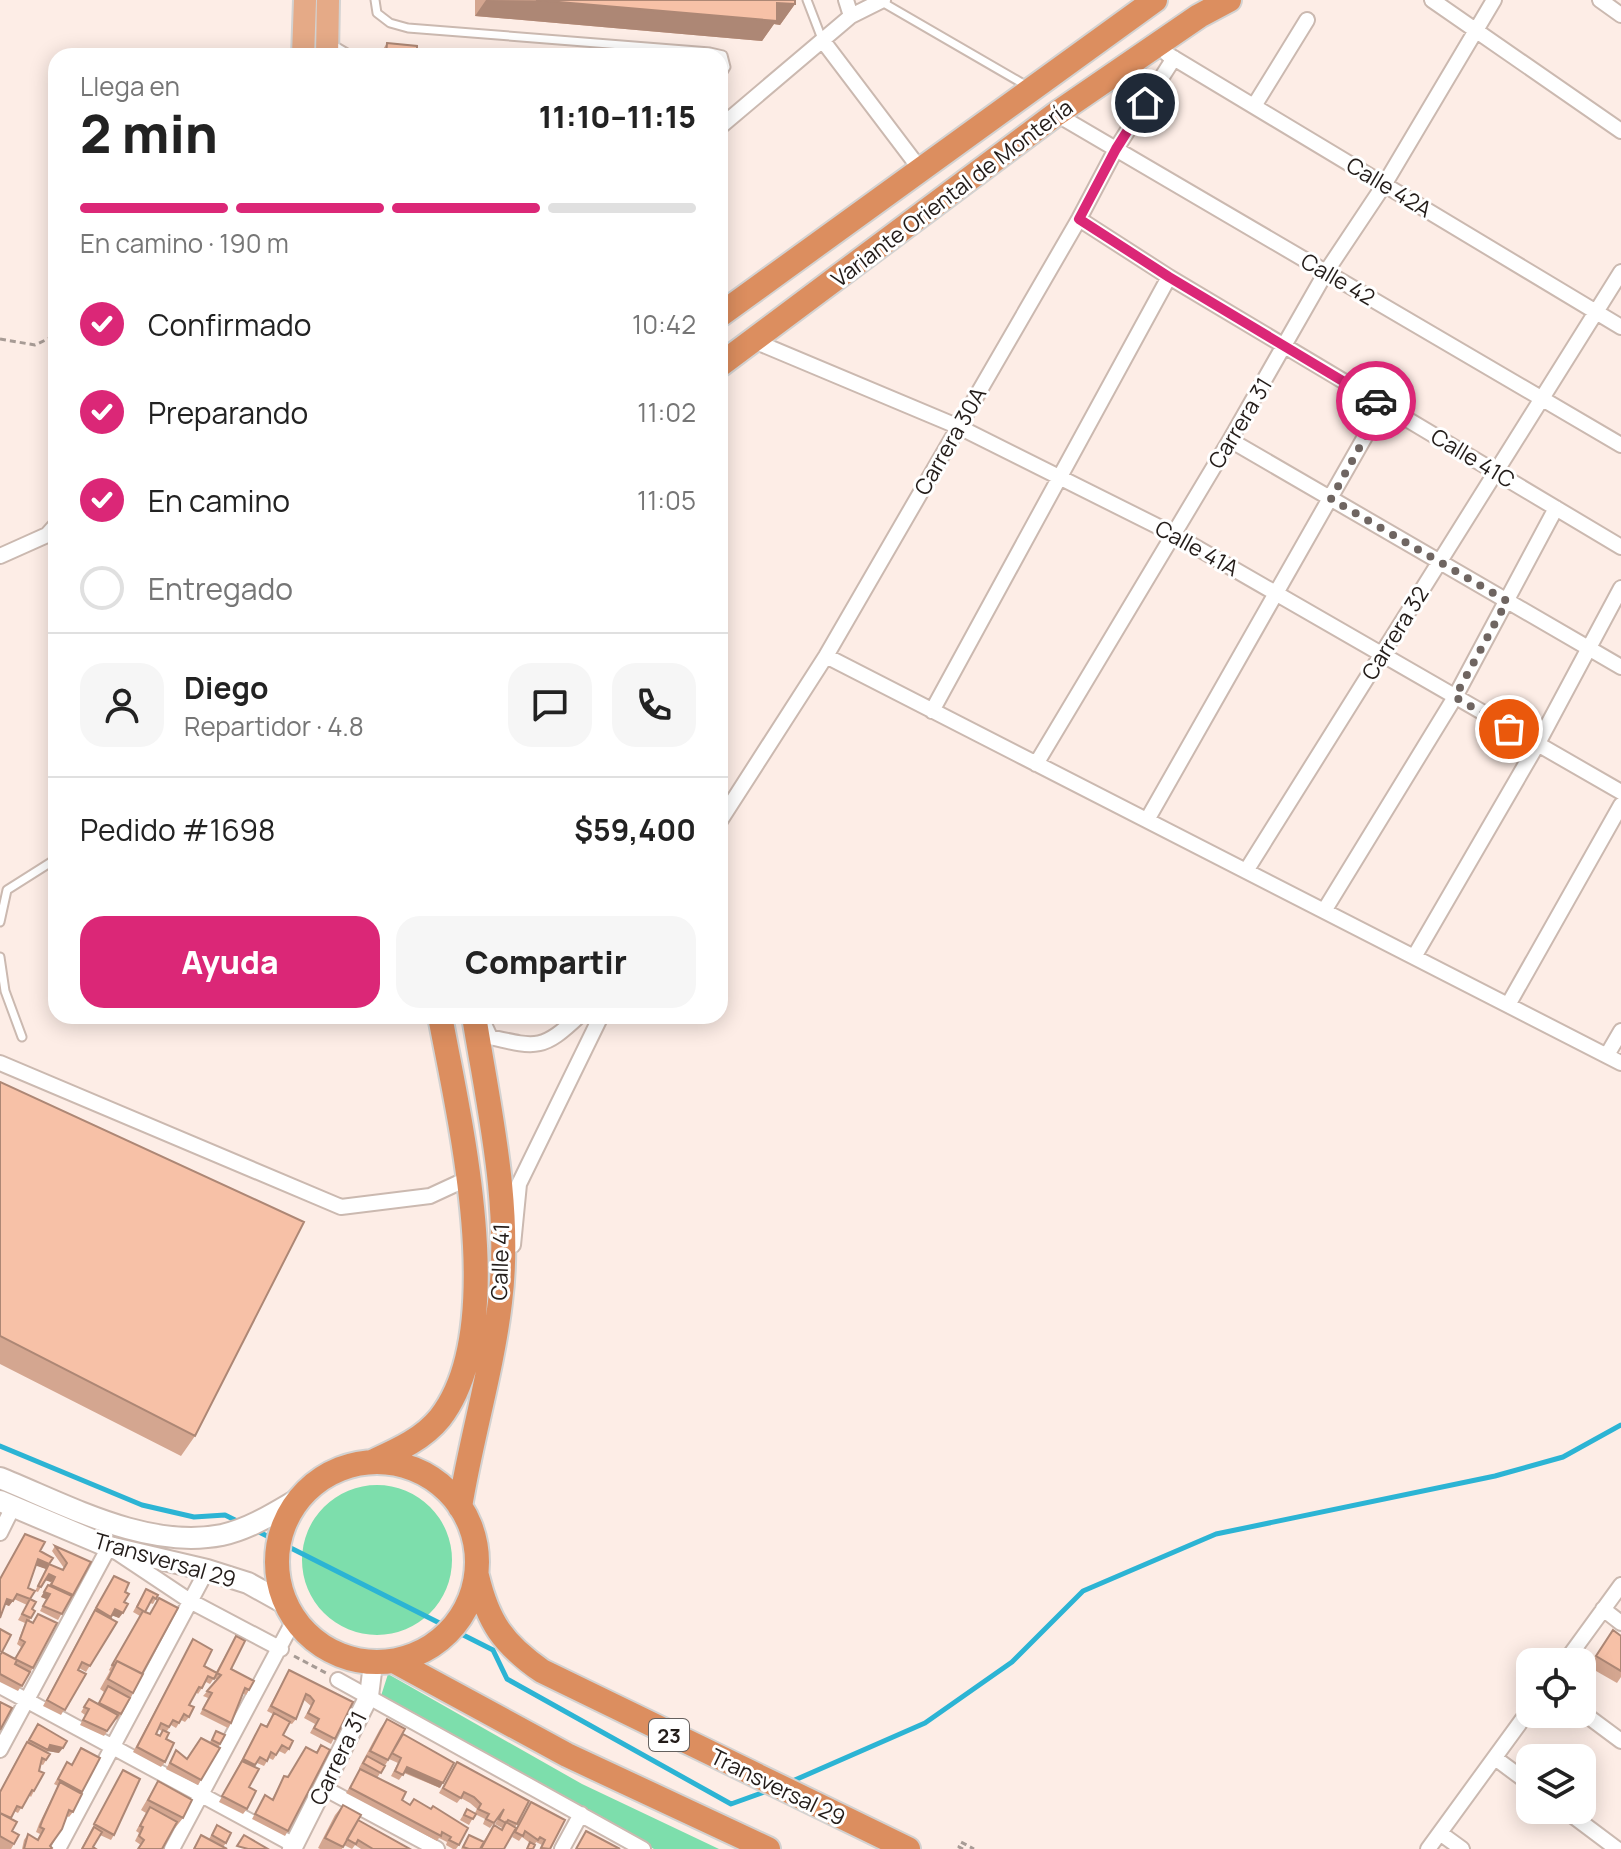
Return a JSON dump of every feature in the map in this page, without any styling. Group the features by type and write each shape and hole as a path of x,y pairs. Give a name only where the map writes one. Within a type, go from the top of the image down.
{"highway":[{"name":"Variante Oriental de Montería","path":"728,309 1155,0"},
{"name":"Variante Oriental de Montería","path":"728,359 1056,114 1165,52 1199,16 1229,0"},
{"name":"Calle 41","path":"372,1462 404,1447 440,1418 463,1370 476,1280 471,1177 442,1024"},
{"name":"Calle 41","path":"460,1507 494,1340 504,1247 500,1176 475,1024"},
{"name":"23","path":"289,1611 277,1576 277,1548 285,1521 300,1498 332,1472 372,1462 406,1467 422,1473 450,1493 460,1507 475,1539 477,1573 468,1606 455,1626 417,1654 384,1662"},
{"name":"Transversal 29","path":"477,1573 483,1601 494,1625 512,1650 542,1671 908,1849"},
{"path":"289,1611 312,1639 335,1654 384,1662 567,1755 768,1849"}],"main road":[{"path":"303,48 305,0"},
{"path":"327,48 328,0"},
{"name":"Transversal 29","path":"0,1478 104,1520 191,1538 224,1534 250,1525 300,1498"},
{"name":"Transversal 29","path":"7,1504 109,1547 248,1583 289,1611"}],"street":[{"path":"846,0 851,16"},
{"path":"1432,0 1621,131"},
{"name":"Carrera 31","path":"1036,764 1286,347 1326,272 1384,185 1494,0"},
{"path":"1600,0 1621,15"},
{"path":"728,120 851,16 882,1"},
{"path":"1254,106 1307,20"},
{"path":"823,41 920,169"},
{"name":"Calle 42A","path":"1165,52 1621,327"},
{"name":"Carrera 30A","path":"728,809 826,656 959,427 1079,219 1165,52"},
{"name":"Calle 42","path":"1056,114 1621,445"},
{"name":"Calle 41C","path":"1079,219 1169,277 1621,547"},
{"name":"Carrera 32","path":"1246,871 1621,272"},
{"path":"932,711 1169,277"},
{"name":"Calle 41A","path":"754,341 959,427 1173,534 1621,792"},
{"path":"1147,820 1383,405"},
{"path":"1230,440 1621,667"},
{"path":"1324,911 1455,697 1556,508"},
{"path":"0,556 48,534"},
{"path":"1414,957 1537,745 1621,588"},
{"path":"826,656 1621,1063"},
{"path":"1508,1005 1621,805"},
{"path":"484,1024 490,1037 531,1047 557,1037 571,1024"},
{"path":"494,1340 508,1308 519,1184 597,1024"},
{"path":"1607,1055 1621,1031"},
{"path":"0,1063 341,1207 430,1196 471,1177"},
{"path":"0,1533 7,1504"},
{"path":"0,1750 109,1547 190,1601 281,1649"},
{"path":"58,1849 207,1570"},
{"path":"1575,1648 1621,1585"},
{"path":"1603,1609 1621,1623"},
{"path":"172,1849 281,1649 289,1611"},
{"name":"Carrera 31","path":"293,1847 384,1662"},
{"path":"338,1680 643,1849"},
{"path":"0,1686 293,1847"},
{"path":"1596,1722 1621,1741"},
{"path":"1428,1849 1516,1728"},
{"path":"1495,1758 1516,1774"},
{"path":"324,1788 437,1849"},
{"path":"562,1849 581,1814"},
{"path":"1584,1824 1617,1849"},
{"path":"1440,1833 1462,1849"}],"lane":[{"path":"375,0 377,13 390,23 408,28 595,48"},
{"path":"807,0 823,41"},
{"path":"882,1 1032,89"},
{"path":"0,922 7,890 48,864"},
{"path":"0,957 5,991 22,1037"}],"path":[{"path":"0,339 35,345 48,339"},
{"path":"281,1649 338,1680"},
{"path":"963,1849 959,1847 961,1842 974,1849"}],"green space":[{"path":"377,1485 406,1490 430,1507 447,1531 452,1560 447,1589 430,1613 406,1630 377,1635 348,1630 324,1613 307,1589 302,1560 307,1531 324,1507 348,1490"},
{"path":"388,1674 582,1784 719,1849 654,1849 380,1699"}],"building":[{"path":"536,0 795,0 795,4 777,3 777,21"},
{"path":"387,43 417,46 417,48 387,48"},
{"path":"0,1082 304,1222 195,1436 0,1336"},
{"path":"25,1534 45,1542 40,1551 53,1558 49,1564 38,1559 28,1588 35,1591 30,1599 17,1594 13,1601 7,1599 0,1618 0,1579"},
{"path":"55,1546 91,1562 73,1595 51,1585 55,1577 49,1574 41,1587 38,1586 49,1564 63,1570 67,1563"},
{"path":"114,1576 129,1583 125,1592 129,1594 123,1613 115,1609 111,1617 96,1608"},
{"path":"48,1585 72,1596 62,1614 43,1606 50,1594 44,1592"},
{"path":"146,1589 158,1595 156,1599 153,1597 145,1612 137,1607"},
{"path":"159,1598 178,1608 142,1674 117,1661 112,1665 143,1611 150,1614"},
{"path":"30,1599 36,1602 31,1618 22,1614"},
{"path":"95,1610 117,1622 90,1666 82,1662 78,1670 86,1674 65,1710 47,1700"},
{"path":"38,1614 57,1623 33,1668 15,1659 25,1642 20,1639 27,1620 33,1623"},
{"path":"0,1629 11,1635 2,1652 0,1651"},
{"path":"1613,1630 1621,1636 1621,1671 1596,1656"},
{"path":"236,1636 245,1641 231,1669 254,1681 249,1690 245,1688 231,1723 203,1709 212,1693 207,1691 221,1675 217,1673"},
{"path":"193,1639 212,1650 204,1666 217,1673 214,1679 208,1676 202,1688 199,1687 189,1705 194,1707 189,1717 184,1714 179,1723 173,1720 169,1727 161,1723 156,1734 160,1736 163,1730 169,1733 166,1739 174,1743 165,1762 137,1747"},
{"path":"2,1652 30,1672 22,1686 0,1674"},
{"path":"117,1661 143,1674 133,1693 108,1679"},
{"path":"289,1670 353,1702 335,1739 314,1728 319,1719 308,1713 314,1701 310,1696 306,1694 296,1719 271,1706"},
{"path":"108,1686 130,1698 121,1714 99,1703"},
{"path":"89,1699 118,1715 107,1731 83,1720 89,1709 84,1707"},
{"path":"0,1702 12,1708 0,1730"},
{"path":"274,1713 290,1722 283,1735 293,1741 289,1749 282,1745 276,1755 271,1752 267,1761 260,1757 255,1765 243,1759 261,1724 267,1727"},
{"path":"387,1719 405,1729 388,1760 370,1751"},
{"path":"38,1724 67,1741 63,1748 50,1745 48,1750 29,1740"},
{"path":"216,1731 225,1735 220,1744 212,1740"},
{"path":"403,1734 454,1763 443,1783 407,1767 403,1775 395,1771 401,1758 392,1753"},
{"path":"201,1738 220,1748 201,1780 170,1763 176,1750 187,1759"},
{"path":"27,1742 50,1754 46,1760 42,1758 39,1771 44,1773 34,1791 22,1808 17,1806 11,1818 0,1813 0,1792"},
{"path":"321,1745 330,1750 288,1831 255,1814 265,1795 273,1800 284,1776 288,1777 306,1747 317,1753"},
{"path":"81,1748 100,1758 82,1792 58,1779 67,1762 72,1765"},
{"path":"367,1756 385,1766 381,1773 363,1763"},
{"path":"242,1761 259,1769 249,1787 256,1791 247,1809 222,1796"},
{"path":"457,1762 529,1801 517,1824 499,1819 504,1809 494,1823 486,1819 489,1814 478,1809 481,1804 474,1797 464,1792 461,1798 443,1788"},
{"path":"360,1769 406,1792 402,1800 410,1805 414,1799 431,1809 433,1806 468,1828 459,1845 442,1832 441,1836 350,1788"},
{"path":"123,1770 140,1779 114,1835 94,1824"},
{"path":"158,1781 192,1800 183,1818 148,1800"},
{"path":"60,1782 82,1794 73,1812 69,1810 51,1849 24,1849 28,1834 38,1840 44,1829 40,1827"},
{"path":"531,1802 565,1820 550,1849 541,1848 545,1840 540,1837 538,1840 525,1831 523,1836 515,1832"},
{"path":"343,1805 361,1815 343,1847 325,1838"},
{"path":"150,1807 177,1822 162,1849 138,1849 144,1840 139,1836 143,1827 140,1826"},
{"path":"467,1809 476,1814 473,1819 464,1815"},
{"path":"0,1813 17,1822 12,1831 19,1835 14,1844 0,1836"},
{"path":"358,1820 410,1849 373,1849 358,1840 356,1844 347,1839"},
{"path":"506,1822 516,1828 504,1849 481,1849 494,1825 502,1830"},
{"path":"217,1825 231,1833 226,1843 212,1835"},
{"path":"94,1827 102,1832 93,1847 96,1849 82,1849"},
{"path":"586,1831 620,1849 576,1849"},
{"path":"201,1835 227,1849 194,1849"},
{"path":"244,1835 268,1849 237,1846"},
{"path":"469,1835 484,1842 480,1849 463,1847"}],"waterway":[{"path":"788,1783 925,1723 1012,1662 1083,1591 1216,1534 1495,1476 1563,1457 1621,1425"},
{"path":"0,1446 142,1505 194,1517 225,1515 239,1522"},
{"path":"255,1530 493,1650 507,1679 731,1804 767,1791"}],"way so far":[{"path":"1376,401 1383,405 1331,499 1507,601 1455,697 1509,729"}],"route":[{"path":"1145,103 1116,149 1079,219 1169,277 1376,401"}]}
